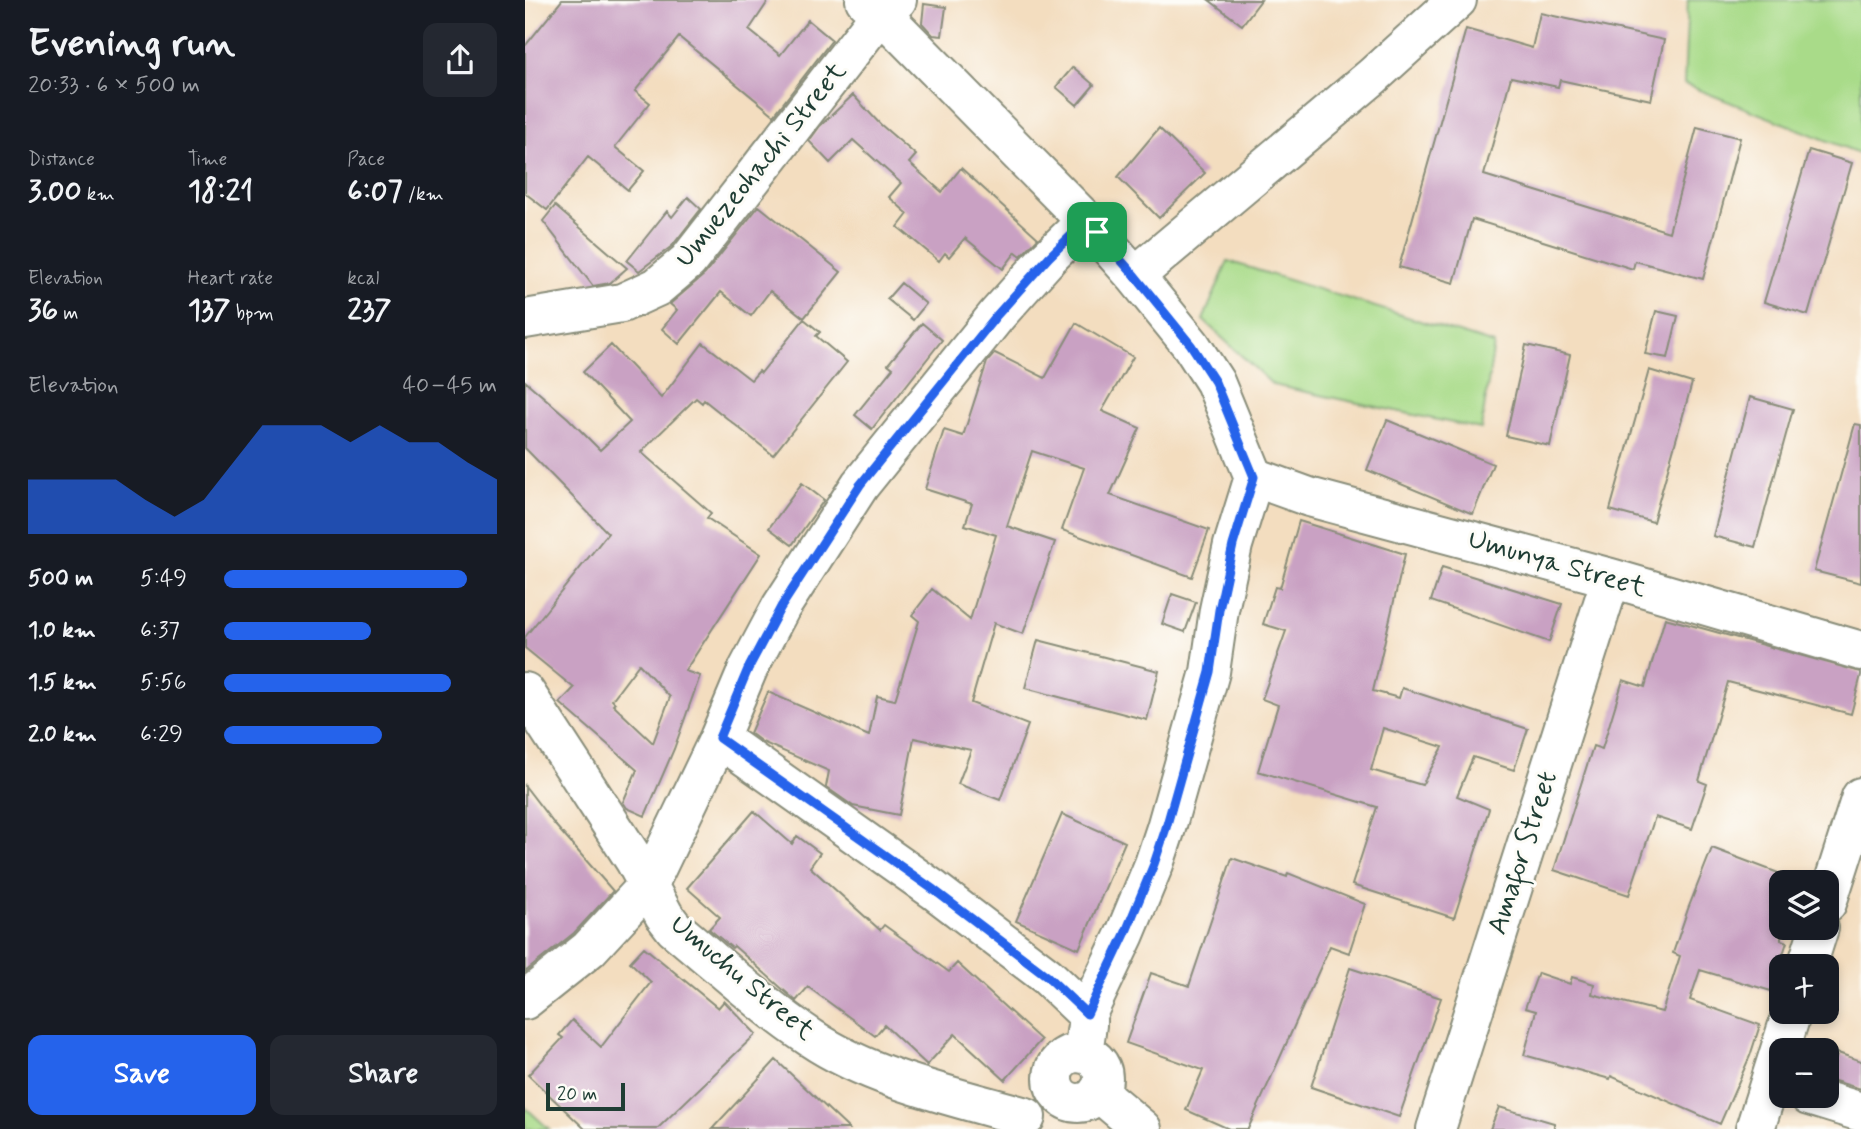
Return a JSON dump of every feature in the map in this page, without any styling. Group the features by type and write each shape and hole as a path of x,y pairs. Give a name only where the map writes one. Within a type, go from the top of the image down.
{"street":[{"path":"1135,276 1373,76 1457,0"},
{"path":"881,4 1086,221 1191,345 1215,382 1254,477 1233,545 1219,610 1210,672 1166,828 1125,934 1087,1014 1083,1054"},
{"name":"Umuezeohachi Street","path":"525,319 622,303 657,287 688,261 881,4"},
{"path":"525,1000 589,949 649,884 719,738 748,669 781,607 860,485 997,315 1049,257 1086,221"},
{"name":"Umunya Street","path":"1254,477 1309,497 1611,578 1861,651"},
{"name":"Amafor Street","path":"1436,1129 1611,578"},
{"name":"Umuchu Street","path":"525,692 649,884 664,915 674,928 812,1039 848,1058 916,1086 1021,1123"},
{"path":"719,738 934,890 1047,976 1087,1014"},
{"path":"1838,870 1861,797"},
{"path":"1073,1054 1083,1054 1095,1060 1101,1069 1102,1082 1098,1092 1087,1101 1073,1103 1060,1096 1055,1087 1053,1073 1060,1060 1073,1054"},
{"path":"1021,1123 1055,1087"},
{"path":"1098,1092 1142,1129"},
{"path":"1755,1129 1769,1099"},
{"path":"1839,1105 1861,1112"}],"green space":[{"path":"1688,0 1861,0 1861,154 1684,84"},
{"path":"1228,261 1494,344 1481,429 1273,385 1203,320"},
{"path":"525,1107 549,1129 525,1129"}],"building":[{"path":"562,0 769,0 749,30 780,55 808,20 832,40 774,115 679,37 635,91 650,103 615,147 644,171 628,190 588,157 547,210 525,193 525,46"},
{"path":"1209,0 1261,0 1242,25"},
{"path":"924,4 946,7 942,36 933,35 922,23"},
{"path":"1540,13 1664,40 1651,100 1560,80 1558,87 1511,77 1484,175 1669,232 1697,127 1740,138 1703,279 1635,261 1633,269 1472,219 1454,283 1399,267 1466,29 1532,48"},
{"path":"1073,67 1094,85 1077,105 1056,87"},
{"path":"853,95 880,124 916,155 909,163 942,192 961,168 1038,238 1021,256 1016,252 1003,269 965,238 949,257 945,253 939,261 898,227 908,214 889,197 901,183 853,140 830,163 809,141 820,126"},
{"path":"1159,128 1205,173 1159,218 1118,177"},
{"path":"1809,150 1852,163 1808,315 1764,302"},
{"path":"688,197 701,209 672,246 639,271 627,261 667,211 672,217"},
{"path":"555,206 627,268 610,283 593,286 543,221"},
{"path":"759,206 841,272 804,318 770,291 751,316 721,292 679,344 662,329 677,310 670,304 705,274"},
{"path":"901,283 926,304 913,320 887,299"},
{"path":"1656,311 1678,316 1668,358 1645,354"},
{"path":"804,319 820,332 816,336 847,362 773,455 704,400 702,403 696,398 641,452 711,513 707,518 761,554 685,671 700,676 674,749 645,816 627,808 623,802 637,770 560,703 574,688 525,648 525,637 608,533 525,448 525,381 600,450 630,422 583,372 611,345 661,398 703,343 751,380 759,371 761,373","holes":["639,664 670,697 653,743 613,705 615,703 612,700"]},
{"path":"922,323 942,340 872,429 855,415 893,368 888,364"},
{"path":"1076,323 1133,357 1102,411 1140,428 1110,495 1209,530 1192,577 1062,530 1084,468 1032,451 1007,526 1055,542 1023,634 994,623 971,703 1028,725 1000,800 958,784 971,750 914,738 899,815 853,806 826,787 829,771 762,742 750,733 768,692 869,736 877,696 895,700 919,621 912,615 932,589 970,620 996,535 965,525 972,504 925,489 944,430 963,436 987,362 995,353 1045,378"},
{"path":"1526,345 1570,355 1550,446 1506,436"},
{"path":"1649,370 1692,383 1653,522 1610,510"},
{"path":"1750,397 1793,409 1755,547 1713,536"},
{"path":"1387,420 1493,464 1473,514 1367,470"},
{"path":"1855,424 1861,425 1861,583 1814,571"},
{"path":"802,483 824,500 792,545 769,528"},
{"path":"1299,521 1405,554 1373,691 1399,698 1402,688 1528,729 1514,770 1473,757 1457,796 1489,809 1454,918 1352,885 1377,807 1258,771 1278,705 1262,699 1286,631 1263,624 1275,587 1280,588","holes":["1383,728 1443,747 1422,785 1371,770"]},
{"path":"1442,567 1562,604 1549,642 1431,601"},
{"path":"1172,594 1196,602 1185,632 1162,624"},
{"path":"1665,618 1861,672 1861,675 1851,714 1728,682 1699,781 1707,784 1692,829 1655,817 1629,895 1554,870 1593,746 1602,749 1623,680 1645,687"},
{"path":"1038,640 1159,671 1147,720 1025,688"},
{"path":"525,786 613,891 574,933 525,972"},
{"path":"754,811 792,844 797,836 820,853 810,867 880,930 884,925 949,972 957,963 1041,1040 1005,1080 955,1034 927,1065 884,1025 875,1036 808,987 796,1001 734,946 732,948 709,929 720,917 687,888"},
{"path":"1062,814 1125,842 1079,949 1016,921"},
{"path":"1712,848 1770,870 1769,940 1787,942 1783,954 1769,954 1769,990 1700,970 1690,1000 1760,1025 1750,1056 1720,1124 1611,1076 1610,1079 1524,1055 1536,1011 1525,1008 1538,973 1570,984 1572,977 1594,984 1592,994 1662,1012 1680,956 1673,953"},
{"path":"1232,858 1287,877 1288,873 1365,904 1349,953 1330,946 1248,1129 1229,1129 1186,1110 1203,1070 1126,1043 1151,973 1189,986"},
{"path":"644,947 718,1008 724,1001 756,1034 657,1129 585,1129 528,1075 563,1038 559,1035 572,1020 601,1047 651,982 630,962"},
{"path":"1350,968 1441,998 1399,1117 1311,1087"},
{"path":"1839,1053 1861,1061 1861,1089 1839,1082"},
{"path":"776,1060 849,1129 712,1129"},
{"path":"1499,1107 1554,1123 1554,1129 1490,1129"}],"route":[{"path":"1086,221 1097,232 1191,345 1215,382 1254,477 1233,545 1219,610 1210,672 1166,828 1125,934 1087,1014 1047,976 934,890 719,738 748,669 781,607 860,485 997,315 1049,257 1086,221"}]}
